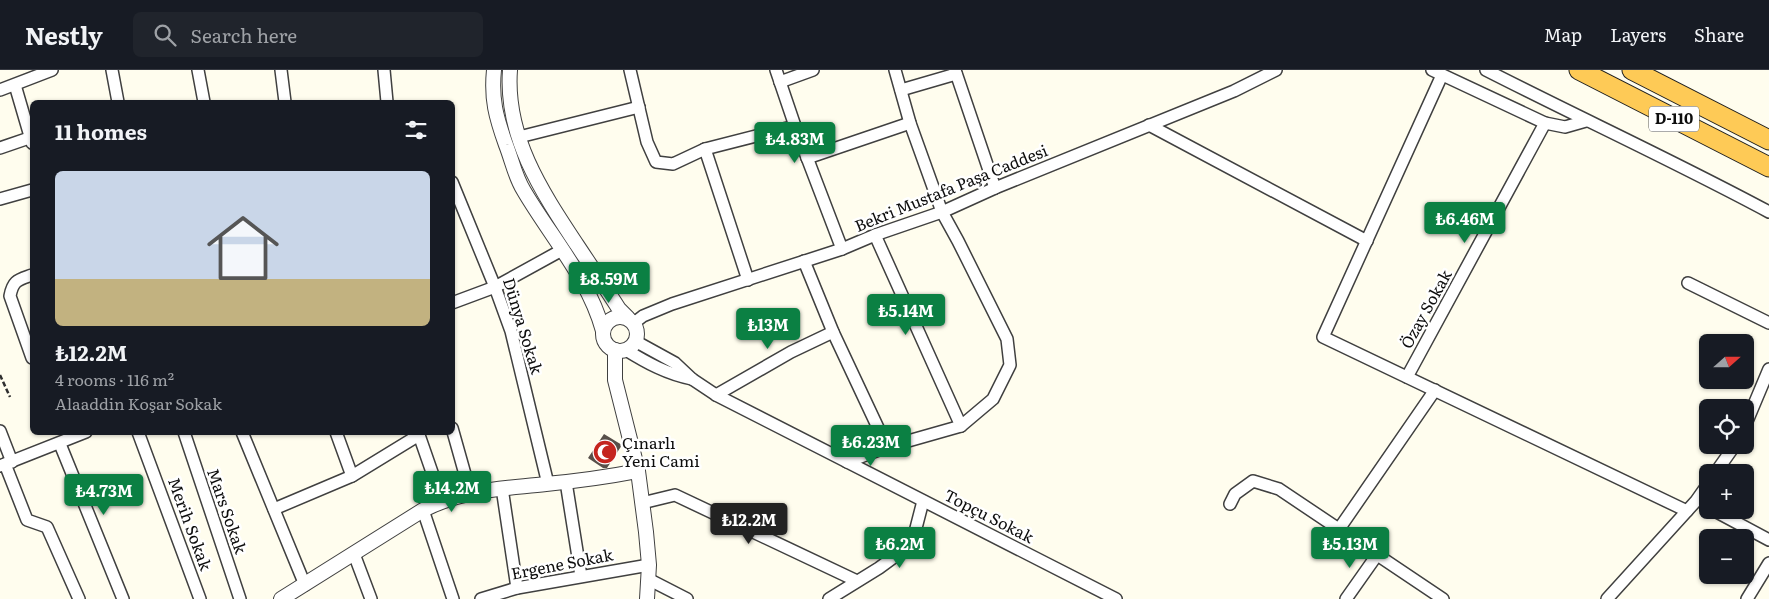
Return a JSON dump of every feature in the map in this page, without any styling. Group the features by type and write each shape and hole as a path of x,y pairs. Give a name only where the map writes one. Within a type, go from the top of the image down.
{"highway":[{"name":"D-110","path":"1579,70 1769,167"},
{"name":"D-110","path":"1632,70 1769,140"}],"street":[{"path":"1,86 15,85 52,70"},
{"path":"112,70 118,100"},
{"path":"198,70 204,100"},
{"path":"281,70 285,100"},
{"path":"384,70 387,100"},
{"path":"494,70 492,91 494,110 522,189 581,279 598,310 605,343 625,347"},
{"path":"510,70 510,98 519,137 532,173 547,200 619,309 631,321 637,332 625,347 615,380 638,471 649,565 647,599"},
{"path":"630,70 647,142 656,162 673,164 705,149 795,126"},
{"path":"776,70 795,126 842,249"},
{"path":"780,82 813,70"},
{"path":"847,462 961,426 993,399 1010,365 1007,339 942,212 910,123 895,70"},
{"name":"Bekri Mustafa Paşa Caddesi","path":"631,321 672,304 842,249 875,235 942,212 995,188 1234,91 1276,70"},
{"path":"1486,70 1723,187 1769,212"},
{"path":"901,90 955,72 995,188"},
{"path":"1586,121 1565,126 1546,124 1437,72 1367,241 1323,337 1687,511"},
{"path":"15,85 30,133"},
{"path":"519,137 639,107"},
{"path":"807,158 910,123"},
{"name":"Özay Sokak","path":"1407,377 1546,124"},
{"path":"1149,125 1367,241"},
{"path":"0,148 30,140"},
{"path":"705,149 748,280"},
{"name":"Dünya Sokak","path":"455,189 495,287 511,332 548,484"},
{"path":"0,198 30,190"},
{"path":"875,235 961,426"},
{"path":"455,303 495,287 562,250"},
{"path":"804,260 833,332 887,448"},
{"path":"30,276 18,280 12,286 10,296 30,352"},
{"path":"1688,283 1769,323"},
{"path":"603,330 607,322 617,316 631,321"},
{"path":"716,395 790,352 833,332"},
{"name":"Topçu Sokak","path":"625,347 653,366 675,376 692,379 716,395 1116,599"},
{"path":"1754,404 1769,368"},
{"path":"1339,529 1434,390"},
{"path":"0,431 6,464 27,520 46,527 78,599"},
{"path":"6,464 80,435"},
{"name":"Merih Sokak","path":"139,435 200,599"},
{"name":"Mars Sokak","path":"185,435 240,599"},
{"path":"243,435 305,584"},
{"path":"337,435 352,476"},
{"path":"274,509 352,476 416,435"},
{"path":"418,435 442,501"},
{"path":"454,435 470,492"},
{"path":"60,444 123,599"},
{"path":"288,597 305,584 423,510 442,501 470,492 597,479 638,471"},
{"path":"1230,504 1235,494 1253,481 1279,489 1443,599"},
{"path":"566,482 581,576"},
{"path":"502,488 517,588"},
{"path":"642,503 675,496 857,581"},
{"path":"1607,599 1699,497"},
{"path":"828,599 909,546 916,532 924,501"},
{"path":"423,510 453,599"},
{"path":"1730,519 1769,540"},
{"path":"354,554 371,599"},
{"path":"1346,599 1377,555"},
{"path":"1747,599 1769,564"},
{"name":"Ergene Sokak","path":"482,599 517,588 649,565"},
{"path":"648,579 687,599"}],"path":[{"path":"0,375 10,397"}],"building":[{"name":"Çınarlı Yeni Cami","path":"604,434 622,445 607,468 603,468 588,458"}],"place":[{"name":"Çınarlı Yeni Cami","path":"605,452"}]}
